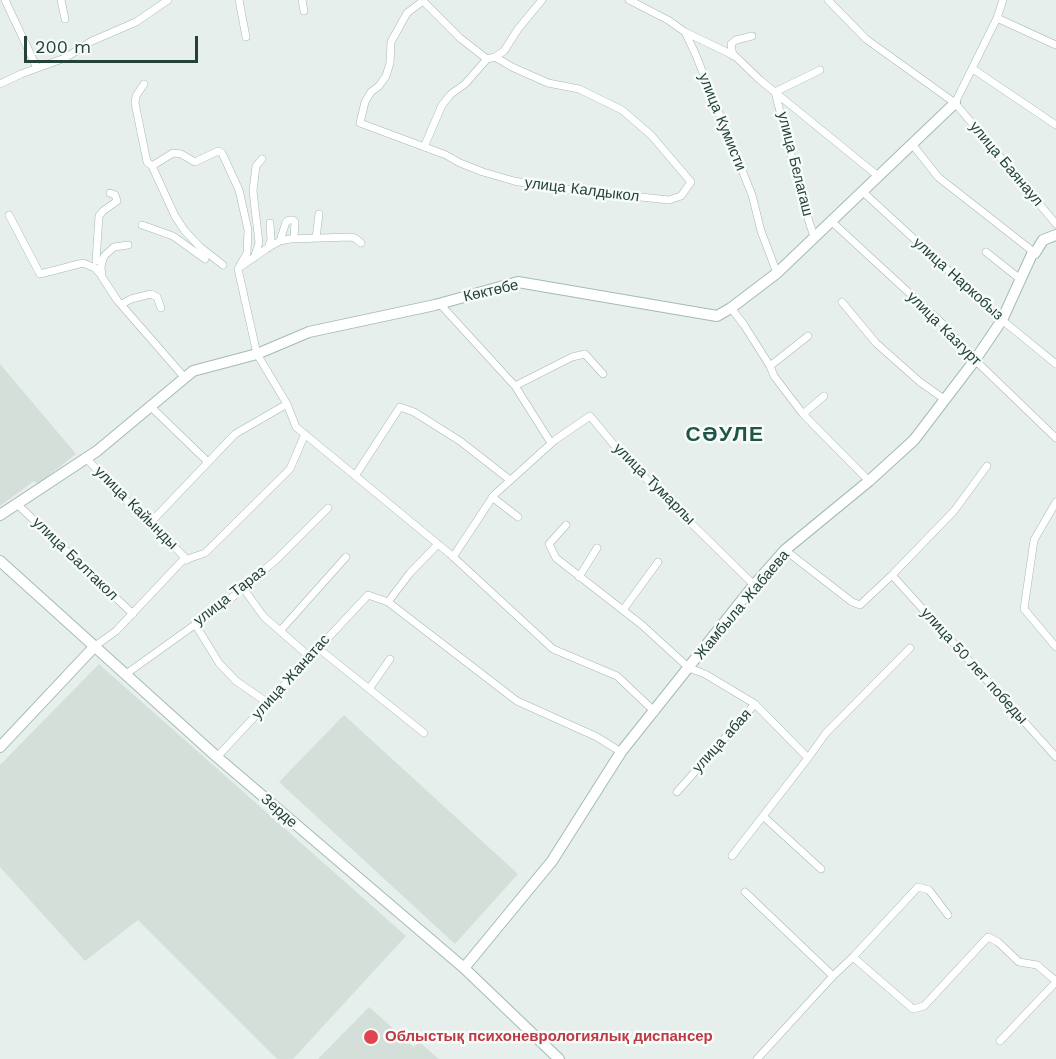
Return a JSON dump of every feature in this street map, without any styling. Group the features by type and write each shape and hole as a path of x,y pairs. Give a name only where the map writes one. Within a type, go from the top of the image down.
{"street":[{"path":"5,0 37,68"},
{"path":"61,0 65,19"},
{"path":"0,84 14,76 66,58 92,41 136,22 168,0"},
{"path":"239,0 246,37"},
{"path":"302,0 304,11"},
{"path":"424,147 442,105 487,59 504,51 518,29 542,0"},
{"path":"629,0 668,20 685,32"},
{"name":"улица Баянаул","path":"828,0 866,39 955,103 1056,224"},
{"path":"955,103 997,18 1003,0"},
{"path":"423,1 460,38 487,59"},
{"name":"улица Калдыкол","path":"423,1 407,13 394,36 386,76 364,102 360,123 483,172 546,187 669,200 681,196 691,182 651,135 622,110 579,89 549,83 512,68 495,57"},
{"path":"997,18 1056,45"},
{"name":"улица Белагаш","path":"685,32 733,56 879,176"},
{"name":"улица Кумисти","path":"685,32 752,195 761,231 777,273"},
{"path":"733,56 731,44 736,40 752,36"},
{"path":"973,69 1056,125"},
{"name":"улица Белагаш","path":"776,92 820,70"},
{"path":"144,84 136,96 135,103 142,127 146,158 184,230 200,247 223,265"},
{"name":"улица Белагаш","path":"776,92 814,237"},
{"name":"Көктөбе","path":"0,515 85,457 98,451 193,371 257,354 309,332 440,304 518,282 717,316 777,273 955,103"},
{"path":"912,144 938,177 1035,253"},
{"path":"152,166 172,153 181,154 195,162 218,151 222,153 239,190 249,230 246,253 238,269 257,354 287,404 296,427 438,544 553,649 616,676 655,712"},
{"path":"254,258 259,243 253,191 256,166 262,159"},
{"name":"улица Наркобыз","path":"862,191 1002,320 1056,364"},
{"path":"96,261 99,216 117,201 115,195 110,193"},
{"path":"316,238 319,214"},
{"path":"9,215 40,274 83,263 95,268 122,304 185,378"},
{"path":"280,241 286,222 290,220 296,222 294,238"},
{"name":"улица Казгурт","path":"831,221 944,325 975,360 1056,438"},
{"path":"268,248 271,240 270,223"},
{"path":"142,225 173,236 205,259"},
{"name":"Жамбыла Жабаева","path":"464,968 552,861 621,752 754,585 785,550 869,481 914,440 975,360 1002,320 1033,252 1035,253 1043,240 1056,235"},
{"path":"238,269 280,241 294,238 350,237 361,243"},
{"path":"102,277 101,262 104,256 116,245 128,244"},
{"path":"987,252 1020,279"},
{"path":"122,304 130,299 151,294 157,297 161,308"},
{"path":"842,302 876,343 944,399"},
{"path":"440,304 515,386 551,443"},
{"path":"730,308 744,325 774,376 803,414 869,481"},
{"path":"770,366 808,336"},
{"path":"515,386 572,357 585,354 603,374"},
{"path":"803,414 824,396"},
{"path":"151,522 235,434 287,404"},
{"path":"150,406 208,462"},
{"path":"355,476 400,408 414,412 460,441 510,480"},
{"name":"улица Тумарлы","path":"453,557 492,497 551,443 590,416 625,458 754,585"},
{"path":"0,747 95,646 116,631 182,561 205,553 290,469 305,434"},
{"name":"улица Кайынды","path":"85,457 187,560"},
{"path":"785,550 852,602 860,605 954,511 987,466"},
{"path":"492,497 518,517"},
{"path":"1056,502 1034,540 1023,609 1056,647"},
{"name":"улица Балтакол","path":"17,504 133,614"},
{"name":"улица Тараз","path":"126,674 243,588 277,559 327,508"},
{"path":"566,525 549,544 556,558 642,625 689,668 705,674 755,704"},
{"path":"438,544 410,573 388,602 517,701 597,737 621,752"},
{"path":"579,577 597,548"},
{"path":"280,631 346,557"},
{"name":"Зерде","path":"0,561 217,758 464,968 559,1059"},
{"path":"622,610 658,562"},
{"name":"улица 50 лет победы","path":"892,575 1056,757"},
{"path":"243,588 264,617 310,657"},
{"name":"улица Жанатас","path":"217,758 365,596 371,595 388,602"},
{"path":"195,624 219,663 230,675 268,703"},
{"path":"318,648 424,733"},
{"path":"732,856 826,733 910,648"},
{"path":"369,689 390,659"},
{"name":"улица абая","path":"677,792 755,704 808,758"},
{"path":"763,816 821,869"},
{"path":"758,1059 918,887 929,890 948,915"},
{"path":"745,892 833,976"},
{"path":"853,957 913,1009 924,1006 988,936 998,942 1019,962 1037,965 1056,982 1000,1041"}],"shaded area":[{"path":"0,364 76,454 38,484 34,481 0,506"},
{"path":"99,664 406,936 293,1059 277,1059 138,920 85,961 0,867 0,765"},
{"path":"344,715 518,874 455,944 279,782"},
{"name":"Облыстық психоневрологиялық диспансер","path":"369,1007 414,1047 419,1042 439,1059 318,1059"}],"place":[{"name":"Облыстық психоневрологиялық диспансер","path":"371,1037"}],"district":[{"name":"СӘУЛЕ","path":"725,435"}]}
